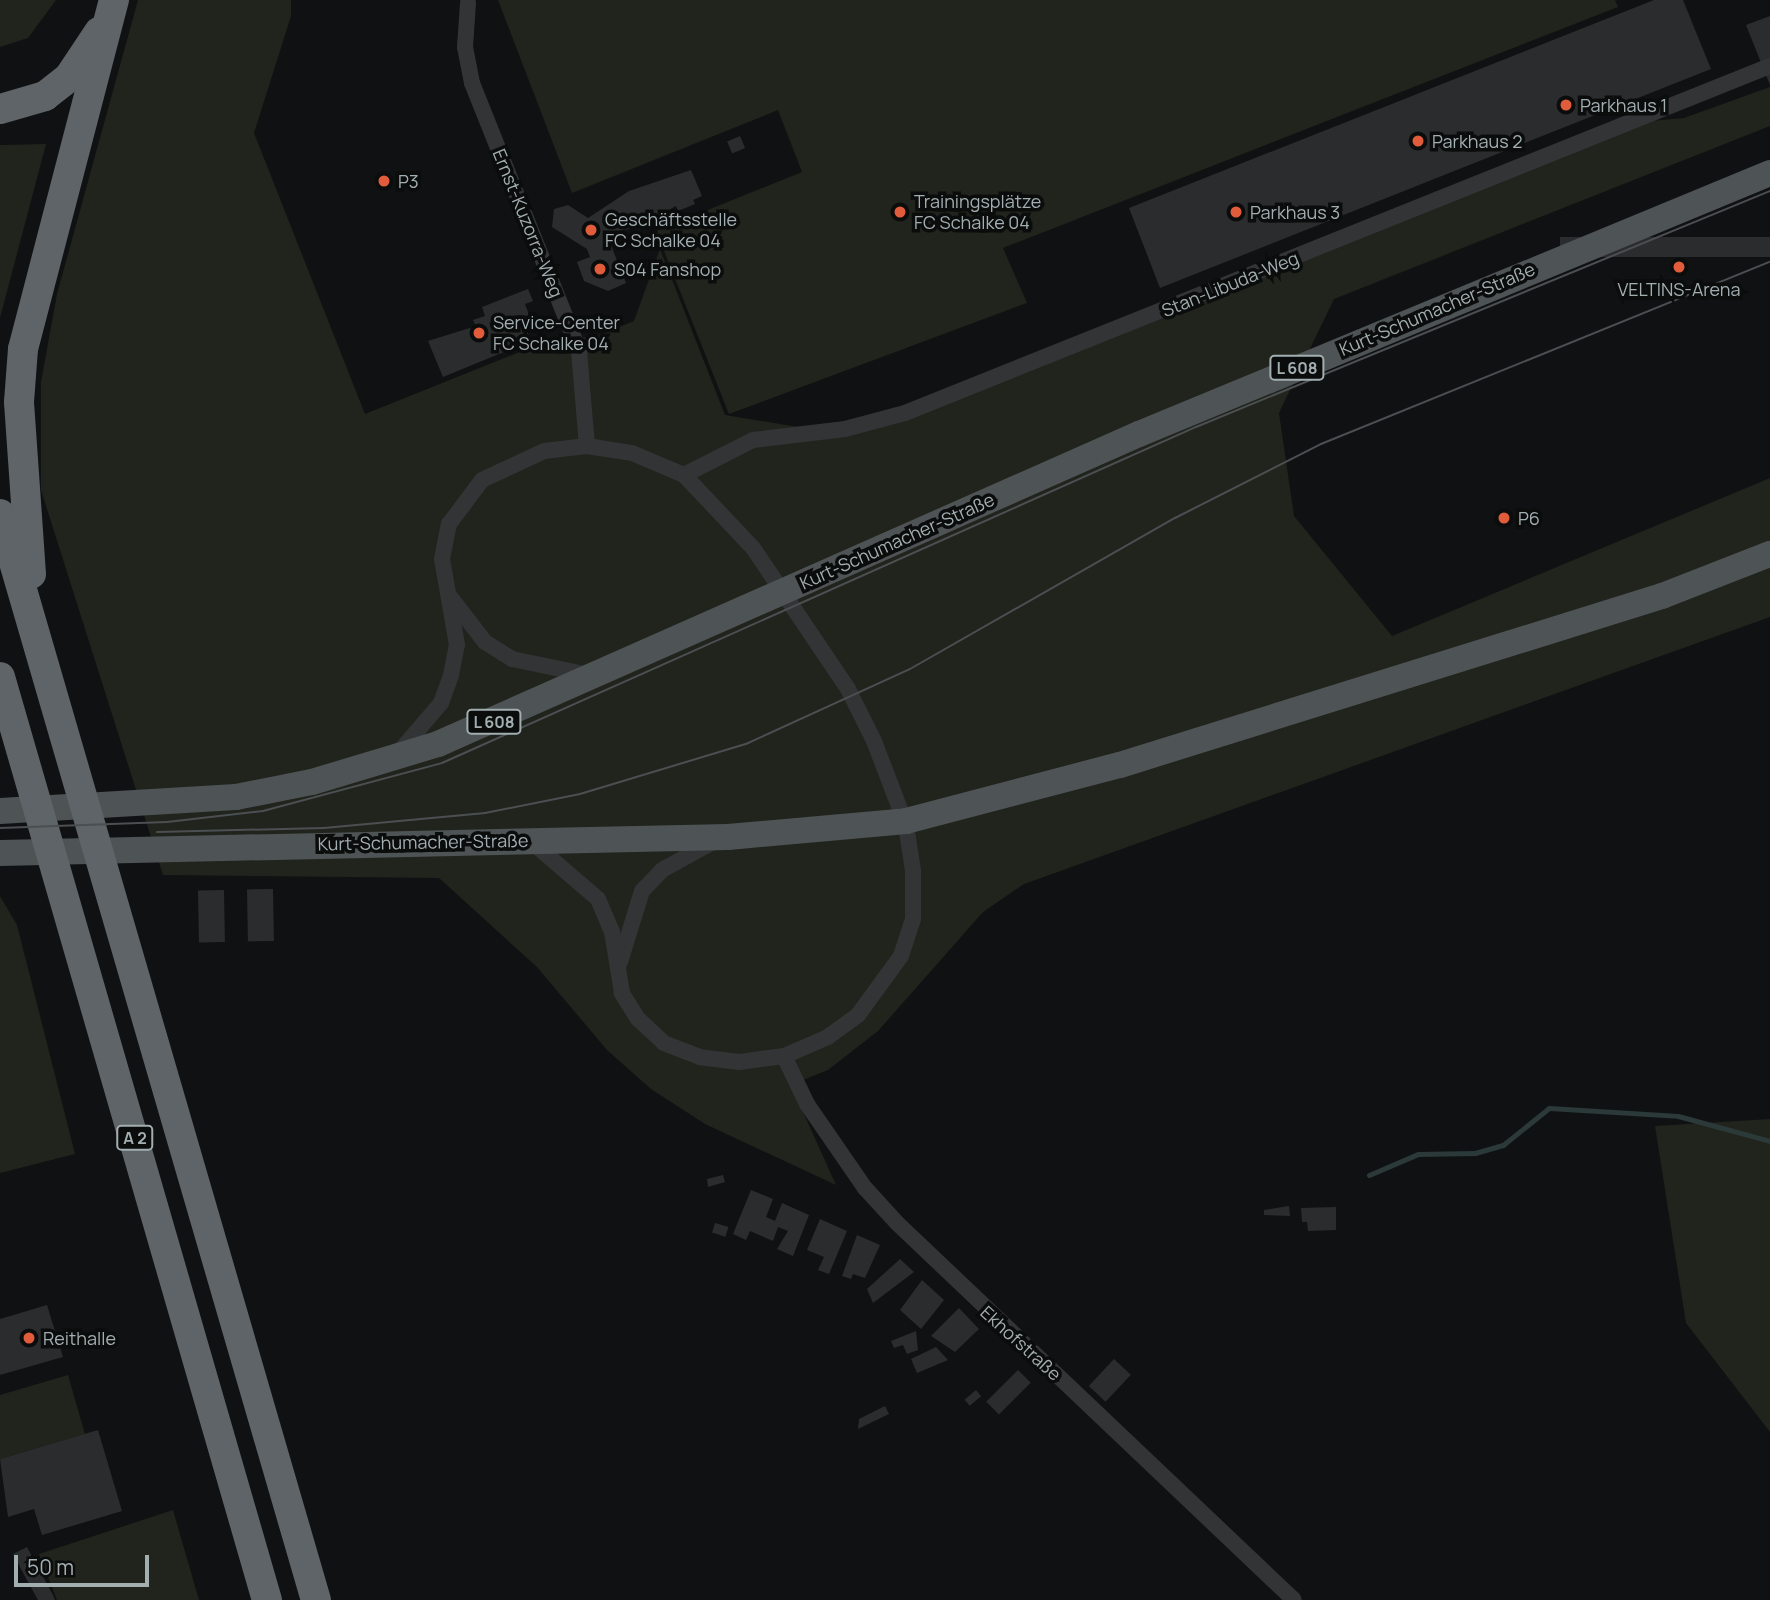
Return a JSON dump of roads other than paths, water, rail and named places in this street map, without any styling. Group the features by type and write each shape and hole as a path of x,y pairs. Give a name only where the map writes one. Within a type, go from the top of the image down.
{"highway":[{"path":"0,109 45,96 69,77 113,3"},
{"path":"35,634 19,402 23,349 113,3"},
{"name":"A 2","path":"0,514 316,1600"},
{"name":"A 2","path":"0,677 267,1600"}],"main road":[{"name":"Kurt-Schumacher-Straße","path":"0,811 183,804 312,782 389,760 596,677 827,571 1139,434 1770,173"},
{"name":"Kurt-Schumacher-Straße","path":"0,852 729,837 859,828 960,808 1120,765 1595,617 1770,554"}],"street":[{"name":"Ernst-Kuzorra-Weg","path":"468,3 465,47 472,83 579,351 587,446"},
{"name":"Stan-Libuda-Weg","path":"684,475 753,440 865,425 905,413 1770,66"},
{"path":"389,760 422,729 441,703 451,675 457,645 442,559 449,524 461,501 511,463 587,446 632,453 684,475 753,548 848,689 906,825 913,919 901,956 858,1015 828,1037 784,1056 739,1062 699,1057 664,1043 638,1019 622,993 612,932 598,899 547,850 526,840"},
{"path":"448,593 485,642 512,659 596,677"},
{"path":"618,968 642,891 662,870 729,837"},
{"name":"Ekhofstraße","path":"784,1056 807,1104 889,1214 1294,1600"}],"waterway":[{"path":"1369,1175 1418,1154 1475,1153 1503,1145 1549,1108 1678,1116 1770,1141"}],"tram line":[{"path":"0,828 167,822 263,811 442,763 1196,427 1770,191"},
{"path":"157,832 324,828 485,813 580,794 746,744 910,669 1175,518 1321,444 1770,262"}],"place":[{"name":"Parkhaus 1","path":"1566,105"},
{"name":"Parkhaus 2","path":"1418,141"},
{"name":"P3","path":"384,181"},
{"name":"Trainingsplätze FC Schalke 04","path":"900,212"},
{"name":"Parkhaus 3","path":"1236,212"},
{"name":"Geschäftsstelle FC Schalke 04","path":"591,230"},
{"name":"VELTINS-Arena","path":"1679,267"},
{"name":"S04 Fanshop","path":"600,269"},
{"name":"Service-Center FC Schalke 04","path":"479,333"},
{"name":"P6","path":"1504,518"},
{"name":"Reithalle","path":"29,1338"}]}
